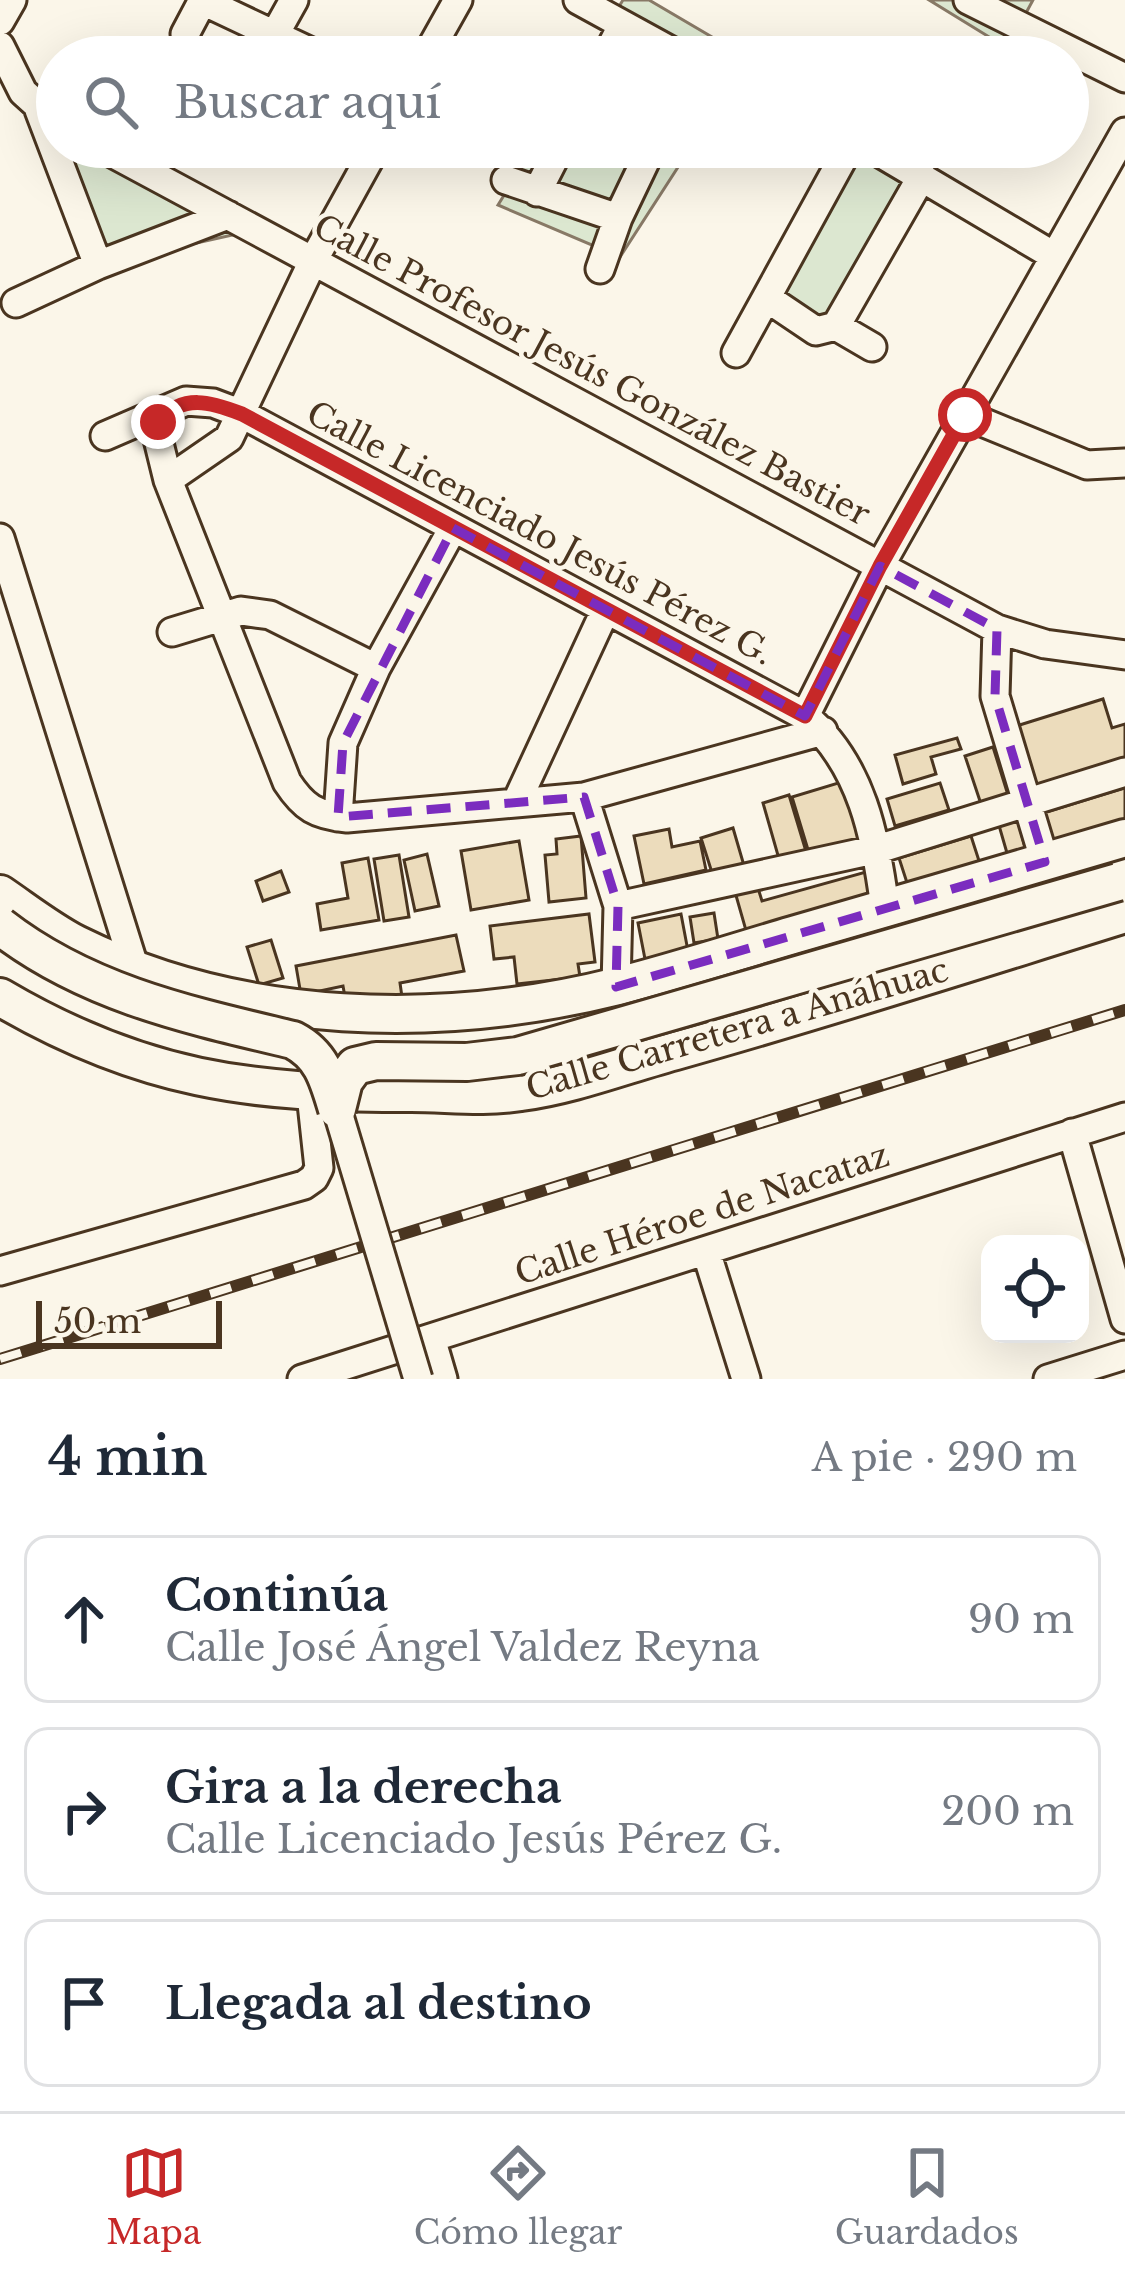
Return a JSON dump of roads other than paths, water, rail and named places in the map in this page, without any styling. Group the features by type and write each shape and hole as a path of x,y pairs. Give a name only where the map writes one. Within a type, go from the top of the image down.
{"main road":[{"path":"0,894 73,942 135,969 216,994 310,1009 425,1012 500,1006 616,987 1125,838"},
{"path":"324,1101 355,1066 376,1061 424,1064 518,1056 1123,892"},
{"path":"0,926 34,952 118,994 307,1047 326,1070 324,1101"},
{"path":"0,951 81,996 195,1034 278,1053 308,1073 324,1101"},
{"path":"0,997 78,1039 139,1064 324,1101"}],"street":[{"path":"0,21 12,0"},
{"path":"185,34 203,0 279,36"},
{"path":"275,34 294,0"},
{"path":"438,36 458,0"},
{"path":"578,0 641,36"},
{"path":"968,0 1021,12 1059,36"},
{"path":"617,36 622,26"},
{"path":"1,52 23,92 36,104"},
{"path":"1089,55 1125,78"},
{"path":"167,411 156,430 167,480 287,782 302,804 320,816 338,818 584,797 814,723 880,566 1125,132"},
{"path":"65,168 98,265"},
{"name":"Calle Profesor Jesús González Bastier","path":"140,168 997,629 1045,644 1125,656"},
{"path":"167,480 229,438 313,261 364,168"},
{"path":"537,192 549,168"},
{"path":"601,269 617,218 642,168"},
{"path":"736,353 838,168"},
{"path":"908,168 1054,256"},
{"path":"836,326 922,176"},
{"path":"506,181 617,218"},
{"path":"16,303 98,265 228,215"},
{"path":"767,298 816,331 836,326 872,346"},
{"name":"Calle Licenciado Jesús Pérez G.","path":"105,436 186,401 213,403 242,414 814,723"},
{"path":"965,415 1087,465 1125,464"},
{"path":"338,818 343,743 376,668 453,528"},
{"path":"0,538 135,969"},
{"path":"172,632 241,611 270,615 376,668"},
{"path":"517,801 605,611"},
{"path":"997,629 995,696 1045,862"},
{"path":"814,723 849,767 878,849 885,908"},
{"path":"618,906 878,849 1125,772"},
{"path":"584,797 618,906 616,987"},
{"path":"310,1009 324,1101 418,1379"},
{"path":"0,1271 304,1185 319,1168 324,1101"},
{"name":"Calle Héroe de Nacataz","path":"302,1379 383,1366 431,1339 1125,1117"},
{"path":"1072,1133 1125,1319"},
{"path":"706,1251 746,1379"},
{"path":"431,1339 443,1379"},
{"path":"1048,1379 1125,1355"}],"railway":[{"path":"0,1359 1125,1010"}]}
